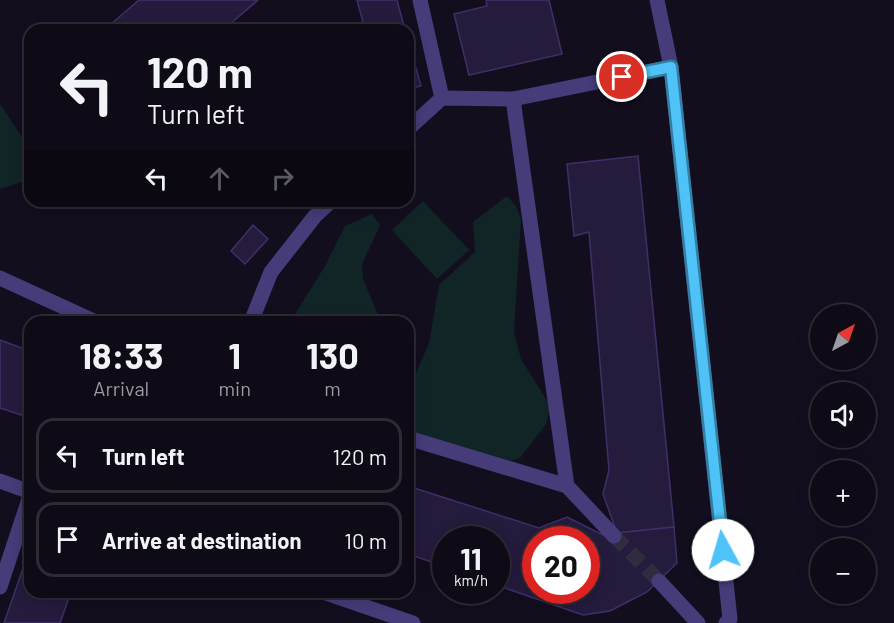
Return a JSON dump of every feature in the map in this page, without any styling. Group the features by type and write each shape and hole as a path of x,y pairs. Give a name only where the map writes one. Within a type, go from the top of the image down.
{"street":[{"path":"420,0 442,98"},
{"path":"657,0 671,67 730,619 726,623"},
{"path":"414,124 442,98 513,99 671,67"},
{"path":"513,99 567,486"},
{"path":"253,316 271,272 325,207"},
{"path":"0,278 83,316"},
{"path":"414,440 567,486 614,536"},
{"path":"0,481 24,491"},
{"path":"0,587 24,513"},
{"path":"659,581 698,623"},
{"path":"340,598 413,623"}],"green space":[{"path":"0,104 24,140 24,181 0,189"},
{"path":"507,196 516,206 521,219 514,332 521,359 551,407 546,424 520,458 506,462 414,440 414,373 416,373 429,343 439,285 475,252 473,222"},
{"path":"423,201 469,250 437,279 392,230"},
{"path":"372,214 380,225 362,264 363,279 378,316 294,316 325,266 345,226"}],"building":[{"path":"139,0 258,0 230,24 111,24"},
{"path":"357,0 397,0 403,24 363,24"},
{"path":"486,0 549,0 562,54 469,75 454,14 487,6"},
{"path":"414,61 421,86 414,88"},
{"path":"638,156 674,527 617,533 603,494 609,470 589,232 574,236 567,164"},
{"path":"253,225 268,239 245,264 231,251"},
{"path":"0,340 24,349 24,416 0,408"},
{"path":"414,488 533,526 522,526 522,594 510,590 510,526 432,526 432,562 414,556"},
{"path":"567,517 585,526 544,526"},
{"path":"674,527 677,563 647,592 610,611 583,615 551,604 600,604 600,534 611,539 617,533"},
{"path":"24,565 24,598 69,598 60,623 4,623"}],"tunnel":[{"path":"614,536 659,581"}],"route":[{"path":"622,77 671,67 723,550"}]}
